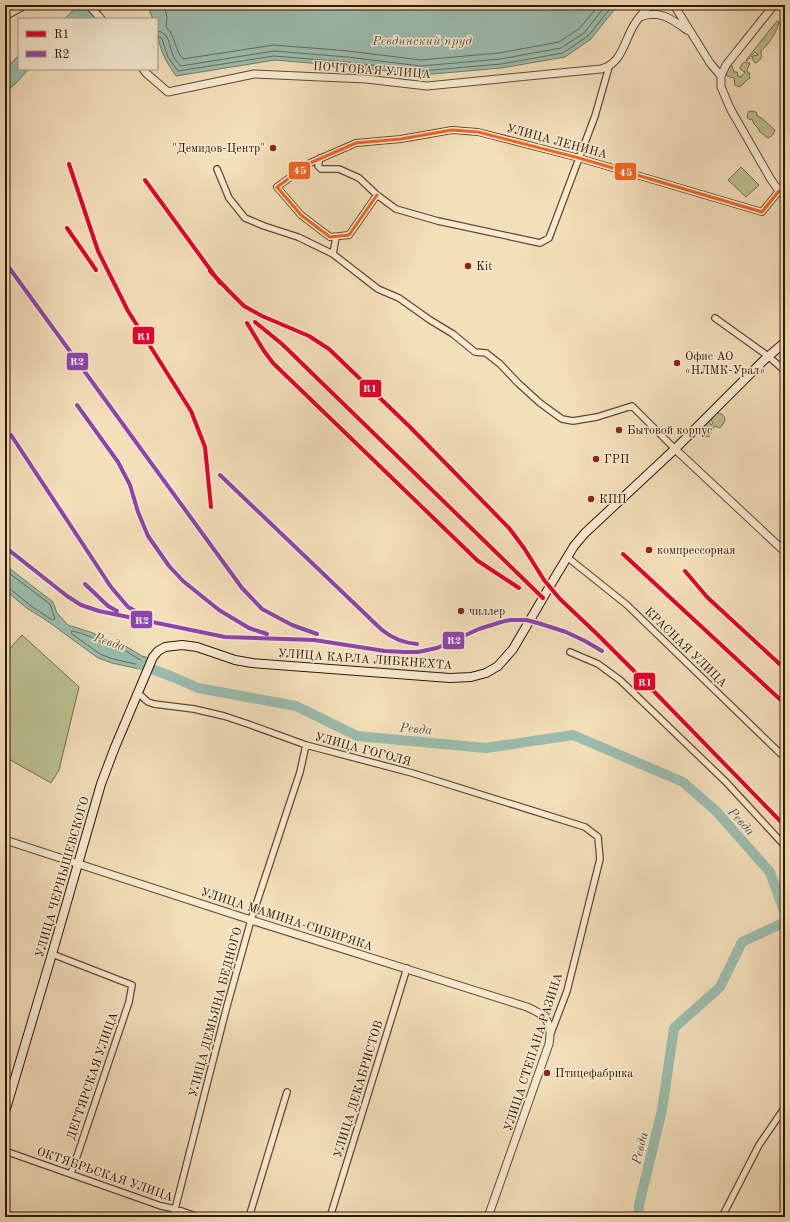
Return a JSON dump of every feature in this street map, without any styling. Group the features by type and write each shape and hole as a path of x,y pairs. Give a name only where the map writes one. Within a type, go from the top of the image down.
{"main road":[{"name":"УЛИЦА КАРЛА ЛИБКНЕХТА","path":"155,653 170,646 190,646 204,649 236,660 252,663 414,676 461,678 478,676 492,670 508,656 567,557 585,533 675,449 768,356 785,342"},
{"name":"УЛИЦА ЧЕРНЫШЕВСКОГО","path":"5,1112 101,784 155,653"}],"street":[{"path":"5,16 26,5"},
{"path":"89,5 100,18"},
{"path":"320,158 318,166 321,169 339,169 358,178 396,209 438,221 540,243 549,238 595,116 609,67 618,58 634,25 650,5 654,11 660,15 667,14 672,9 673,5"},
{"path":"673,5 710,63 721,76"},
{"path":"774,5 726,65 721,76 721,87 731,110 770,178 779,191 785,196"},
{"path":"640,17 651,13 660,15 672,19 690,31"},
{"name":"ПОЧТОВАЯ УЛИЦА","path":"144,70 168,92 254,74 366,79 427,86 609,67"},
{"name":"УЛИЦА ЛЕНИНА","path":"336,237 330,237 301,215 277,187 310,163 356,142 401,139 452,130 478,132 579,158 762,212 779,191"},
{"path":"217,169 229,198 245,218 298,237 333,254 378,289 400,298 430,320 453,334 475,352 486,353 500,364 540,403 562,419 573,421 597,417 632,406 675,449 785,552"},
{"path":"333,254 336,237 349,235 377,195"},
{"path":"715,318 768,356 785,371"},
{"name":"КРАСНАЯ УЛИЦА","path":"567,557 627,605 785,758"},
{"path":"570,652 598,664 620,680 726,782 785,846"},
{"name":"УЛИЦА ГОГОЛЯ","path":"139,689 148,702 154,704 224,716 306,745 412,773 585,827"},
{"name":"УЛИЦА ДЕМЬЯНА БЕДНОГО","path":"173,1217 251,920 300,772 306,745"},
{"name":"УЛИЦА СТЕПАНА РАЗИНА","path":"488,1217 547,1052 551,1033 567,991 600,859 598,837 585,827"},
{"name":"УЛИЦА МАМИНА-СИБИРЯКА","path":"5,840 251,920 527,1007 546,1018 549,1023 551,1033"},
{"name":"ДЕГТЯРСКАЯ УЛИЦА","path":"52,954 132,985 129,1002 71,1174"},
{"name":"УЛИЦА ДЕКАБРИСТОВ","path":"330,1217 407,968"},
{"path":"249,1217 287,1092"},
{"path":"722,1217 759,1145 785,1107"},
{"name":"ОКТЯБРЬСКАЯ УЛИЦА","path":"5,1151 161,1206 176,1209 198,1217"}],"green space":[{"path":"777,21 779,22 775,34 761,51 761,59 756,63 754,62 752,58 753,56 758,55 755,52 747,61 746,60"},
{"path":"744,62 750,63 747,70 748,73 750,73 750,78 740,87 735,85 734,78 727,76 726,72 730,66 732,66 734,72 737,72 738,76 741,77 745,72 740,69 740,67"},
{"path":"749,111 756,112 757,116 775,130 771,136 768,138 759,131 752,119 750,120 747,117"},
{"path":"741,167 759,185 746,197 728,180"},
{"path":"718,413 725,418 725,421 720,428 715,426 710,436 704,437 701,433 709,421 711,425 713,423 711,420 715,414"},
{"path":"22,635 79,687 59,770 51,783 5,757 5,654"}],"water":[{"path":"79,5 81,5 91,16 89,18 65,18"},
{"name":"Ревдинский пруд","path":"147,5 618,5 591,39 565,57 501,68 421,75 346,66 275,60 176,76 167,62 159,43 158,18 153,18"},
{"path":"18,56 18,70 28,70 5,92 5,70"},
{"path":"5,565 53,602 57,613 68,625 93,633 111,643 122,644 142,656 149,658 144,670 112,663 98,658 46,620 28,609 5,590"}],"waterway":[{"name":"Ревда","path":"85,18 101,5"},
{"name":"Ревда","path":"141,665 198,688 296,706 357,736 486,748 573,735 683,782 716,811 770,872 785,914"},
{"name":"Ревда","path":"638,1217 639,1205 662,1110 674,1028 720,987 742,942 785,922"}],"transit line":[{"name":"45","path":"377,195 349,235 330,237 301,215 277,187 310,163 356,143 401,139 452,130 478,132 579,158 762,212 779,191"},
{"name":"R1","path":"69,164 98,251 128,311 191,411 205,447 211,507"},
{"name":"R1","path":"145,180 220,283"},
{"name":"R1","path":"67,228 96,270"},
{"name":"R2","path":"5,262 242,588 262,609 292,625 317,634"},
{"name":"R1","path":"210,271 244,306 262,316 309,336 329,349 410,427 509,528 524,548 544,580 560,599 637,674 785,826"},
{"name":"R1","path":"255,322 282,344 543,598"},
{"name":"R1","path":"247,323 273,363 478,561 519,588"},
{"name":"R2","path":"77,405 118,462 130,485 138,512 148,536 169,566 183,581 219,610 249,628 267,634"},
{"name":"R2","path":"11,435 111,587 128,607 145,616"},
{"name":"R2","path":"220,475 382,630 398,640 417,644"},
{"name":"R2","path":"5,547 67,596 81,605 99,611 225,637 314,640 385,651 418,652 437,648 479,629 501,622 510,620 526,620 566,632 602,651"},
{"name":"R1","path":"623,554 785,704"},
{"name":"R1","path":"685,571 707,597 785,669"},
{"name":"R2","path":"85,584 108,606 117,611"}],"place":[{"name":"\"Демидов-Центр\"","path":"273,148"},
{"name":"Kit","path":"468,266"},
{"name":"Офис АО «НЛМК-Урал»","path":"677,363"},
{"name":"Бытовой корпус","path":"619,430"},
{"name":"ГРП","path":"596,459"},
{"name":"КПП","path":"591,499"},
{"name":"компрессорная","path":"649,550"},
{"name":"чиллер","path":"461,611"},
{"name":"Птицефабрика","path":"547,1073"}]}
